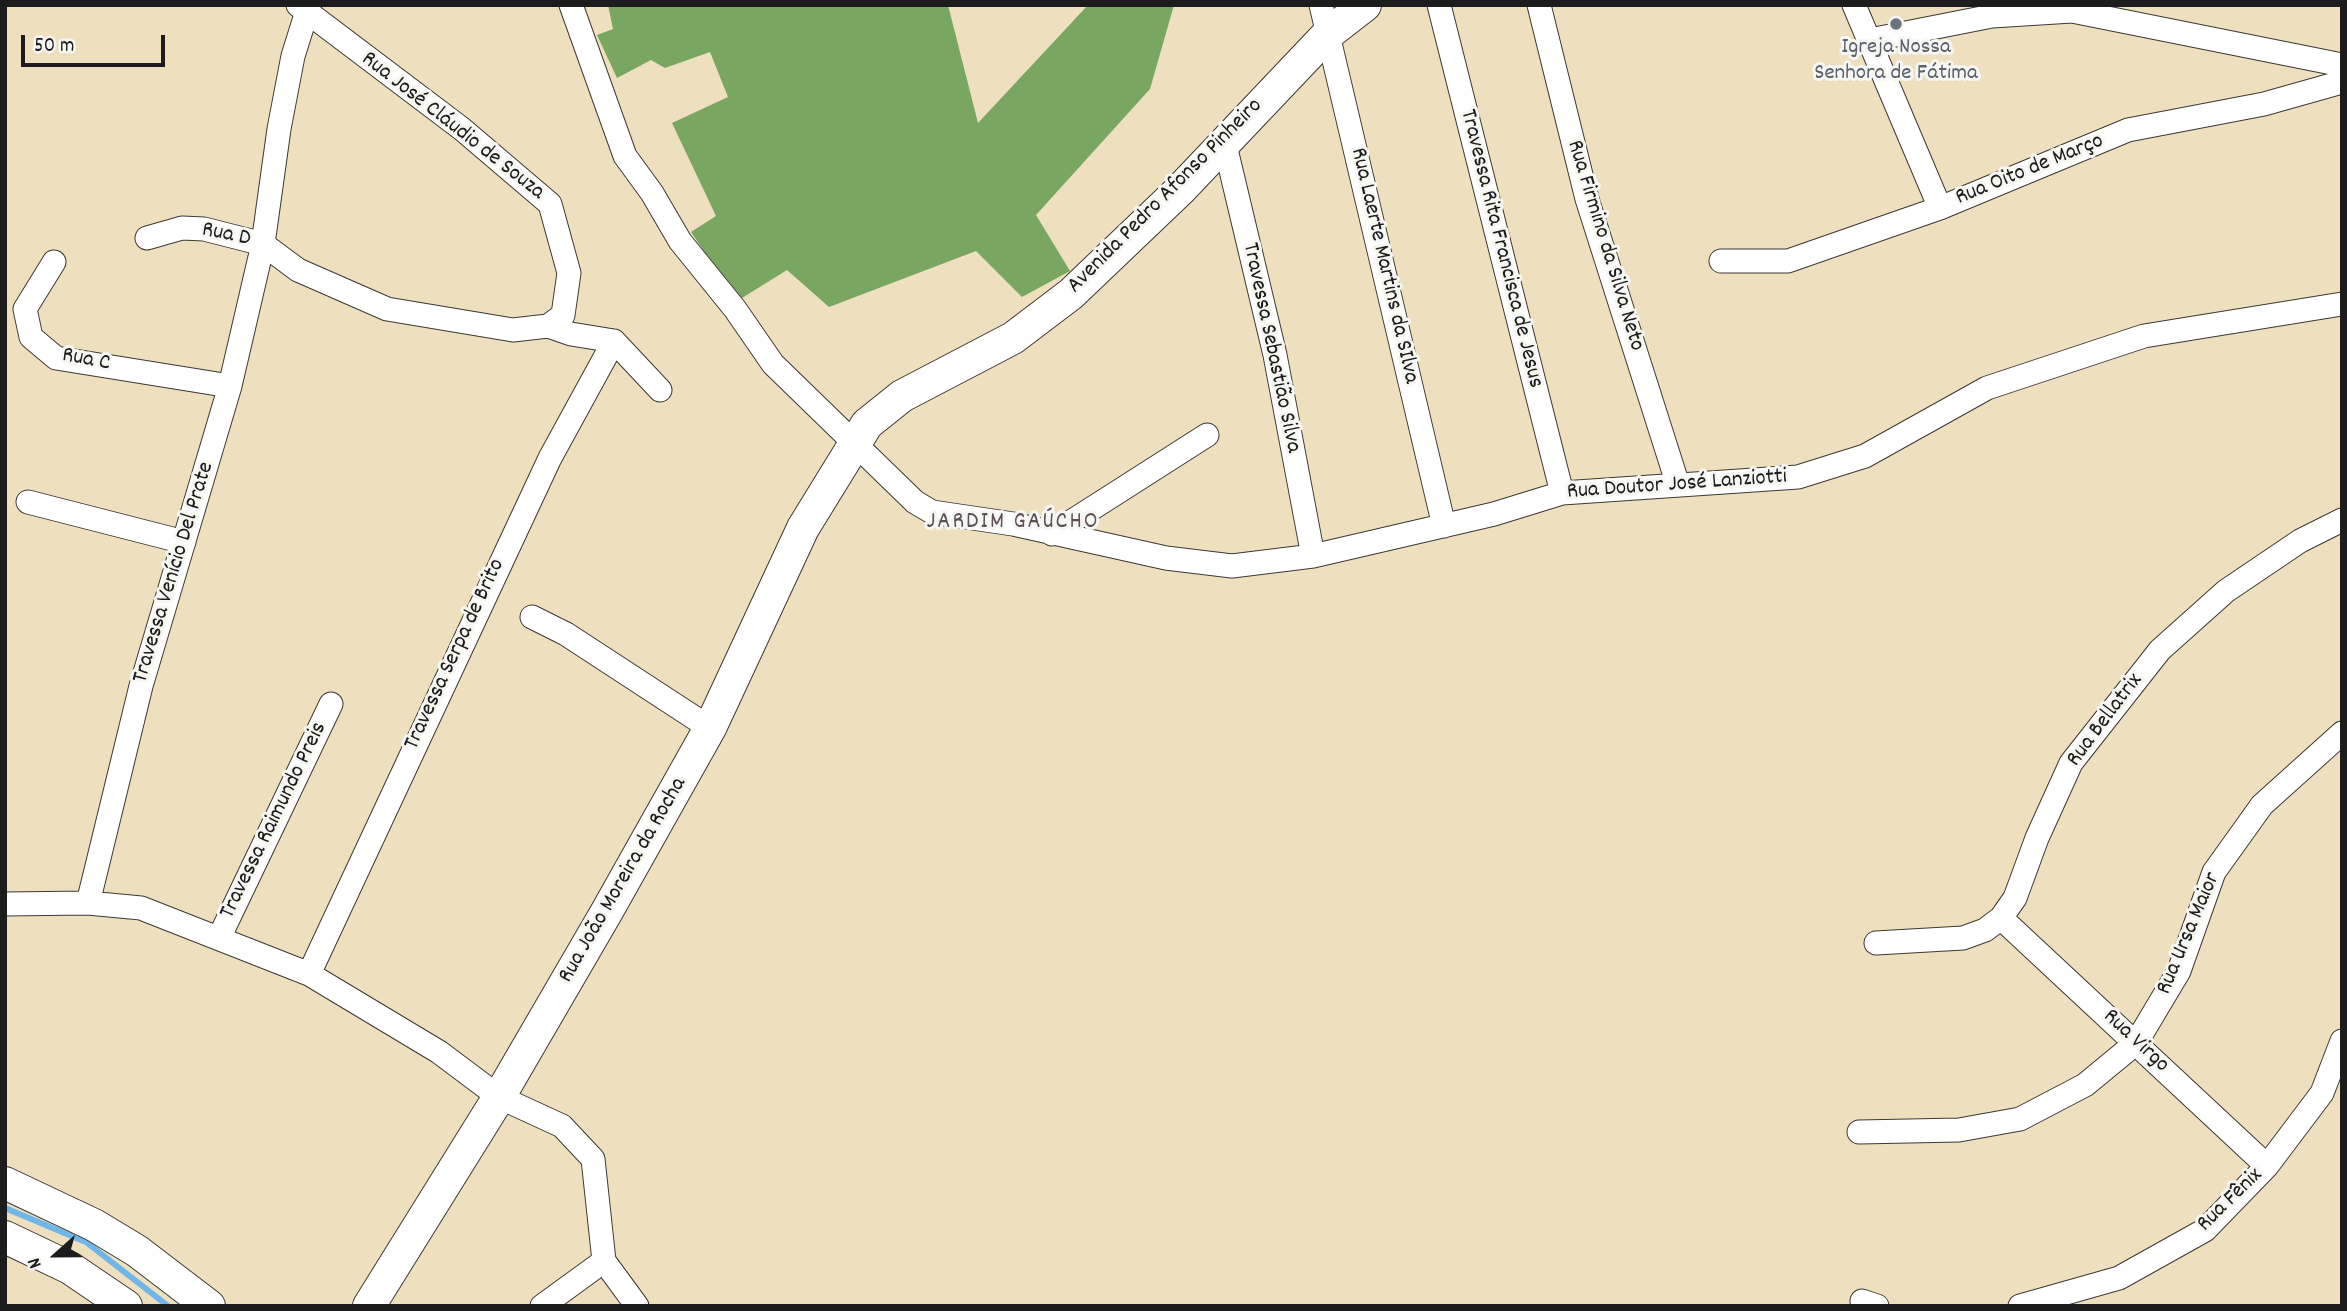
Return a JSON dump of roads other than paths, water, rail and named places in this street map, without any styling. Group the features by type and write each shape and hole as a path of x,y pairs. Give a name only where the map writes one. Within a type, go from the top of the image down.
{"street":[{"name":"Rua Doutor José Lanziotti","path":"572,5 625,156 652,193 680,242 735,309 773,364 915,502 932,512 1013,524 1166,558 1232,566 1313,556 1444,526 1562,493 1798,477 1864,456 1987,387 2144,336 2342,304"},
{"name":"Avenida Pedro Afonso Pinheiro","path":"853,443 867,424 902,396 1013,338 1071,294 1180,190 1325,19 1365,5"},
{"name":"Travessa Rita Francisca de Jesus","path":"1439,5 1562,493"},
{"name":"Rua Firmino da Silva Neto","path":"1539,5 1587,198 1678,485"},
{"path":"1854,5 1940,208"},
{"path":"305,8 279,129 263,244 298,270 387,310 513,330 555,320 570,334 614,341 660,390"},
{"name":"Rua José Cláudio de Souza","path":"305,8 462,129 550,204 569,273 555,320"},
{"path":"1870,40 1992,16 2072,11 2342,65"},
{"name":"Rua Laerte Martins da SIlva","path":"1325,19 1444,526"},
{"name":"Rua Oito de Março","path":"1721,261 1788,261 1940,208 2128,130 2264,104 2342,82"},
{"name":"Travessa Sebastião Silva","path":"1224,141 1275,355 1313,556"},
{"name":"Rua D","path":"147,238 182,228 204,229 263,244"},
{"name":"Travessa Venício Del Prate","path":"88,902 141,686 230,386 263,244"},
{"name":"Rua C","path":"54,262 25,309 32,337 56,358 230,386"},
{"name":"Travessa Serpa de Brito","path":"309,974 420,729 550,458 614,341"},
{"path":"1052,534 1207,435"},
{"name":"Rua João Moreira da Rocha","path":"369,1306 499,1097 710,728 774,587 853,443"},
{"path":"28,502 184,541"},
{"name":"Rua Bellatrix","path":"1876,943 1963,938 1985,930 2001,918 2015,898 2037,838 2071,763 2160,650 2226,592 2300,541 2342,520"},
{"path":"532,617 566,634 710,728"},
{"name":"Travessa Raimundo Preis","path":"219,938 331,704"},
{"name":"Rua Ursa Maior","path":"1859,1132 1959,1130 2020,1119 2085,1085 2136,1043 2179,971 2214,872 2262,805 2342,733"},
{"path":"5,904 88,902 141,908 219,938 309,974 439,1052 499,1097 562,1126 593,1159 604,1261 636,1306"},
{"name":"Rua Virgo","path":"2001,918 2267,1166"},
{"name":"Rua Fênix","path":"2020,1306 2119,1278 2205,1230 2267,1166 2322,1093 2342,1041"},
{"path":"5,1182 94,1225 136,1251 209,1306"},
{"path":"5,1237 70,1268 126,1306"},
{"path":"542,1306 604,1261"}],"waterway":[{"path":"5,1208 86,1242 168,1306"}],"place":[{"name":"Igreja Nossa Senhora de Fátima","path":"1896,24"}],"district":[{"name":"JARDIM GAÚCHO","path":"1013,524"}]}
